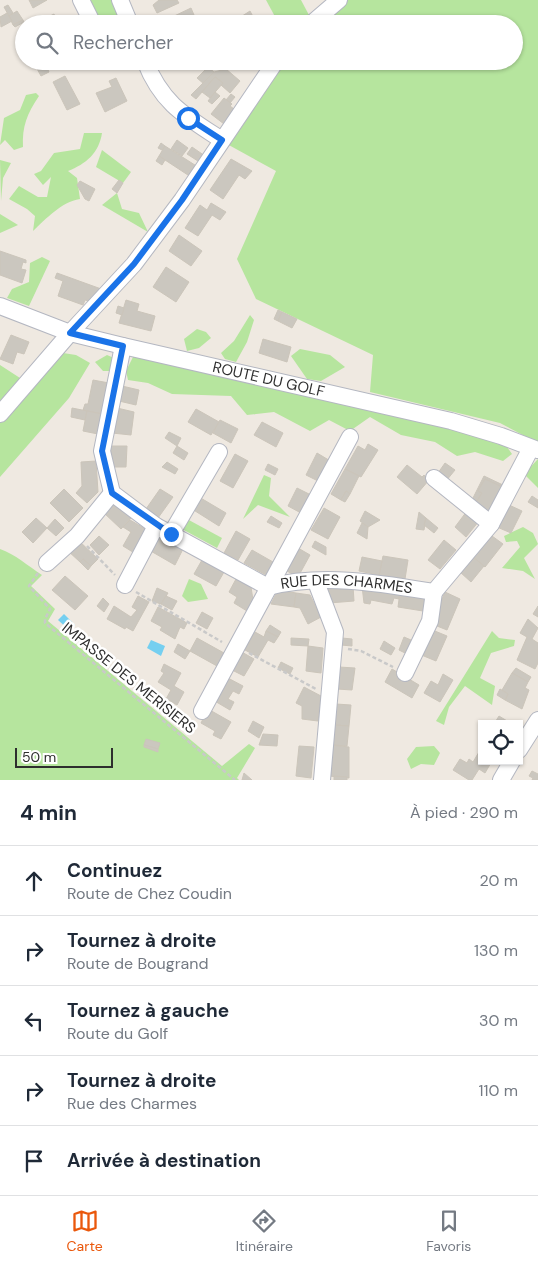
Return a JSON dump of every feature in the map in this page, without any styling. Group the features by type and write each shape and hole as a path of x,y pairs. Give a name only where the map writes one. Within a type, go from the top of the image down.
{"street":[{"path":"81,0 86,15"},
{"path":"120,0 126,15"},
{"path":"322,15 339,0"},
{"path":"149,70 160,92 188,118 222,140"},
{"path":"0,414 70,333 134,264 182,200 270,70"},
{"name":"ROUTE DU GOLF","path":"0,306 70,333 451,421 501,436 534,449"},
{"path":"47,563 77,536 112,493 102,451 123,346"},
{"path":"202,711 350,437"},
{"name":"RUE DES CHARMES","path":"112,493 156,526 268,587 286,582 363,580 434,592 491,524 534,449"},
{"path":"171,534 219,452"},
{"path":"434,478 491,524"},
{"path":"125,585 156,526"},
{"path":"316,582 335,632 322,780"},
{"path":"405,673 430,620 434,592"},
{"path":"523,744 538,720"},
{"path":"501,780 510,765"}],"path":[{"path":"77,536 125,585 235,648 330,697"},
{"name":"IMPASSE DES MERISIERS","path":"47,563 29,586 50,610 45,623 235,780"},
{"path":"334,648 361,651 405,673"}],"green space":[{"path":"87,0 114,0 121,15 94,15"},
{"path":"266,0 301,0 309,15 274,15"},
{"path":"348,0 538,0 538,443 500,423 370,392 373,355 256,299 237,259 276,171 227,144 278,70 523,70 523,15 329,15"},
{"path":"36,93 39,96 26,120 23,133 23,147 14,150 5,140 0,145 4,118 20,110 26,95"},
{"path":"84,133 102,133 98,146 91,157 68,171 77,178 80,199 60,207 33,231 35,216 9,199 19,186 38,197 47,197 51,177 43,185 34,174 41,171 54,153 80,149"},
{"path":"102,150 131,172 123,183 96,167"},
{"path":"0,160 11,163 3,178 1,201"},
{"path":"117,193 122,209 139,213 148,232 102,205"},
{"path":"0,214 18,225 0,233"},
{"path":"42,257 50,261 29,306 7,298 12,289 29,282 30,263"},
{"path":"250,315 254,320 247,342 236,362 225,359 221,353 234,341"},
{"path":"197,329 206,332 211,338 199,348 187,351 184,339"},
{"path":"300,349 330,355 345,367 321,381 307,379 291,356"},
{"path":"63,353 76,355 90,363 69,398 0,477 0,365 20,378 29,377"},
{"path":"107,355 114,358 110,371 103,371 95,362"},
{"path":"134,355 500,437 512,454 503,461 475,452 457,456 435,442 401,435 370,417 350,431 329,420 310,431 274,412 247,415 231,396 172,394 148,383 128,380 126,371"},
{"path":"538,459 538,488 524,474"},
{"path":"264,475 271,478 269,496 290,517 258,505 243,519"},
{"path":"187,519 222,538 217,548 182,529"},
{"path":"523,527 533,533 538,544 524,558 535,579 523,571 502,568 520,547 517,541 506,542 504,536"},
{"path":"0,549 16,557 42,575 31,586 55,609 48,621 222,766 249,744 255,748 237,778 239,780 0,780"},
{"path":"189,579 201,584 208,599 188,602 182,596"},
{"path":"492,631 499,638 515,640 514,646 491,653 480,678 495,686 492,705 465,686 449,707 444,725 436,721"},
{"path":"434,746 440,753 434,765 421,764 411,769 407,759 416,747"}],"water":[{"path":"64,614 75,625 69,630 58,620"},
{"path":"151,640 165,646 161,656 147,648"}],"building":[{"path":"29,0 47,0 33,8"},
{"path":"159,0 177,0 179,3 157,13 153,5"},
{"path":"8,5 13,13 9,16 4,7"},
{"path":"191,8 194,15 176,15"},
{"path":"17,11 20,15 15,15 15,24 13,25 9,16"},
{"path":"250,11 252,15 244,15"},
{"path":"7,13 12,21 1,27 0,17"},
{"path":"38,70 48,70 49,72 41,76"},
{"path":"205,70 214,72 204,84 197,78"},
{"path":"227,70 240,81 230,93 221,85 223,83 215,77 196,99 191,95 214,72"},
{"path":"65,76 80,104 67,110 53,82"},
{"path":"215,77 223,83 210,98 202,92"},
{"path":"116,78 127,101 105,112 96,93 112,87 109,81"},
{"path":"215,92 220,96 212,104 208,101"},
{"path":"231,94 235,97 230,103 226,100"},
{"path":"224,98 232,104 230,106 234,109 224,124 211,114"},
{"path":"177,140 188,148 182,156 171,149"},
{"path":"161,143 165,146 162,150 158,148"},
{"path":"165,146 198,167 191,177 159,156"},
{"path":"192,147 205,156 201,163 187,154"},
{"path":"159,156 165,160 162,165 156,161"},
{"path":"231,159 252,171 245,179 239,175 223,199 210,190"},
{"path":"119,180 123,183 117,193 112,189"},
{"path":"80,181 95,189 89,201 85,199 77,185"},
{"path":"211,203 226,212 220,220 212,215 198,236 185,228 200,205 207,210"},
{"path":"179,235 202,251 191,266 169,251"},
{"path":"0,251 26,260 26,263 23,262 21,269 26,270 22,283 0,275"},
{"path":"166,267 189,282 176,302 153,287"},
{"path":"57,273 104,290 93,302 85,300 83,305 58,296 63,281 55,278"},
{"path":"126,300 139,304 137,311 155,316 151,331 119,323"},
{"path":"118,306 124,308 122,315 116,313"},
{"path":"278,310 282,312 278,321 274,319"},
{"path":"282,312 297,319 292,328 278,321"},
{"path":"11,335 29,342 24,354 17,352 13,364 0,359"},
{"path":"263,339 291,347 287,362 259,353"},
{"path":"93,380 109,383 102,414 83,410 85,404 88,404"},
{"path":"122,386 139,390 136,405 119,401"},
{"path":"72,408 87,411 85,420 71,417"},
{"path":"117,408 134,412 131,435 112,433"},
{"path":"196,409 219,422 211,435 188,422"},
{"path":"87,411 102,414 98,434 83,431"},
{"path":"220,420 238,429 231,443 213,433"},
{"path":"262,422 283,433 276,447 254,435"},
{"path":"169,432 181,438 177,446 165,438"},
{"path":"368,444 378,450 361,477 345,469 358,446 365,450"},
{"path":"109,446 127,446 126,467 110,467"},
{"path":"177,446 188,453 184,460 173,453"},
{"path":"317,453 332,462 320,482 306,475"},
{"path":"235,454 248,461 233,488 220,481"},
{"path":"96,461 98,492 87,503 76,493 82,486 81,462"},
{"path":"167,462 178,469 175,474 162,467"},
{"path":"445,463 455,470 446,481 438,473"},
{"path":"268,464 278,469 275,475 265,470"},
{"path":"407,465 429,480 417,494 397,477"},
{"path":"345,469 359,476 350,494 346,491 341,500 331,494"},
{"path":"484,476 503,485 502,487 485,479 478,491 482,493 477,501 474,500 472,503 471,502"},
{"path":"485,479 502,487 490,511 482,511 472,503 474,500 477,501 482,493 478,491"},
{"path":"297,488 311,495 301,513 288,506"},
{"path":"64,489 83,508 69,522 50,503"},
{"path":"160,489 173,497 158,518 146,509"},
{"path":"346,491 350,494 345,502 341,500"},
{"path":"532,496 538,500 538,508 528,502"},
{"path":"199,497 226,513 219,526 192,509"},
{"path":"113,501 131,518 121,529 103,512"},
{"path":"509,505 522,511 511,533 497,527"},
{"path":"324,508 340,517 328,539 311,530"},
{"path":"365,511 380,520 368,527 360,521"},
{"path":"467,511 479,521 466,537 455,527"},
{"path":"419,512 426,518 424,530 416,529"},
{"path":"271,516 282,523 279,528 267,522"},
{"path":"36,518 47,528 33,543 22,532"},
{"path":"426,518 438,528 434,533 424,525"},
{"path":"55,519 64,528 56,536 47,528"},
{"path":"130,520 149,531 136,554 123,546 131,532 123,527"},
{"path":"362,523 368,527 367,539 357,533"},
{"path":"236,531 250,539 238,560 224,553"},
{"path":"158,535 183,549 175,565 149,550"},
{"path":"99,536 109,545 99,555 90,545"},
{"path":"492,536 503,544 485,567 473,557"},
{"path":"77,539 98,559 91,566 83,559 80,562 67,550"},
{"path":"444,540 456,550 440,569 428,560"},
{"path":"315,541 326,547 326,555 312,547"},
{"path":"298,548 310,555 298,577 285,570"},
{"path":"252,550 273,562 266,575 244,563"},
{"path":"383,556 408,560 405,579 379,575"},
{"path":"362,557 382,561 379,575 359,571"},
{"path":"473,557 484,566 471,582 460,572"},
{"path":"83,559 91,566 88,570 80,562"},
{"path":"202,560 224,572 216,586 194,574"},
{"path":"65,576 88,596 75,610 52,590"},
{"path":"236,579 251,587 253,600 247,611 234,603 237,597 229,592"},
{"path":"353,586 354,601 329,603 328,588"},
{"path":"362,586 400,592 399,599 394,598 392,604 371,600 370,604 364,603"},
{"path":"157,588 168,593 161,604 152,601"},
{"path":"278,590 296,593 294,607 271,604"},
{"path":"400,592 425,597 423,611 398,607"},
{"path":"445,592 460,599 447,630 432,624"},
{"path":"296,593 310,595 321,617 308,624 300,608 294,607"},
{"path":"138,596 149,602 133,631 126,627 125,629 107,619 114,606 131,617 137,610 132,607"},
{"path":"166,596 177,601 172,610 161,604"},
{"path":"103,598 109,604 104,612 97,606"},
{"path":"538,606 538,617 533,614"},
{"path":"158,607 187,623 184,629 180,627 175,639 160,630 162,627 151,621"},
{"path":"202,612 213,618 207,629 196,623"},
{"path":"528,619 538,628 532,639 538,643 538,663 535,669 517,660 527,637 520,633"},
{"path":"270,625 281,632 278,637 266,631"},
{"path":"430,629 447,636 436,661 419,654"},
{"path":"266,631 278,637 274,643 268,640 258,657 245,650 255,632 264,637"},
{"path":"404,637 411,640 405,653 399,650"},
{"path":"197,638 224,653 217,666 190,651"},
{"path":"291,638 309,639 308,646 291,645"},
{"path":"342,638 352,639 352,646 341,645"},
{"path":"384,641 395,648 391,655 380,649"},
{"path":"178,644 190,651 185,659 174,652"},
{"path":"308,646 323,648 321,673 306,671"},
{"path":"240,651 254,659 244,676 230,669"},
{"path":"281,662 293,668 290,674 278,668"},
{"path":"164,664 181,673 174,686 184,692 177,705 166,699 171,690 158,682 164,673 161,671"},
{"path":"339,667 355,668 352,690 337,689"},
{"path":"516,668 531,677 528,682 512,673"},
{"path":"392,669 419,685 412,698 385,682"},
{"path":"512,673 528,682 525,688 529,690 522,709 505,700 508,694 502,690"},
{"path":"443,674 453,680 440,702 424,693 431,681 438,685"},
{"path":"226,677 243,686 239,694 233,691 228,699 234,702 230,710 213,700"},
{"path":"304,687 321,696 318,721 302,719 302,706 296,703"},
{"path":"500,689 508,694 505,700 497,695"},
{"path":"336,704 351,705 349,726 334,725"},
{"path":"208,709 231,722 221,739 213,735 215,731 201,723"},
{"path":"179,711 185,714 178,726 172,722"},
{"path":"499,716 506,720 496,720"},
{"path":"253,721 264,727 259,738 248,731"},
{"path":"334,725 349,726 347,746 332,745"},
{"path":"263,734 278,735 277,746 259,745"},
{"path":"146,739 160,743 158,749 144,745"},
{"path":"144,745 158,749 158,752 144,747"},
{"path":"332,745 349,747 349,778 329,776"},
{"path":"299,746 314,747 311,778 296,776"},
{"path":"478,754 478,765 490,765 485,773 479,769 472,780 453,770 460,759 467,763 469,759 473,762"},
{"path":"532,771 538,774 538,780 532,780 533,778 529,776"},
{"path":"244,773 252,780 242,780"},
{"path":"334,776 347,777 347,780 334,780"}],"route":[{"path":"171,534 156,526 112,493 102,451 123,346 70,333 134,264 182,200 222,140 188,118"}]}
